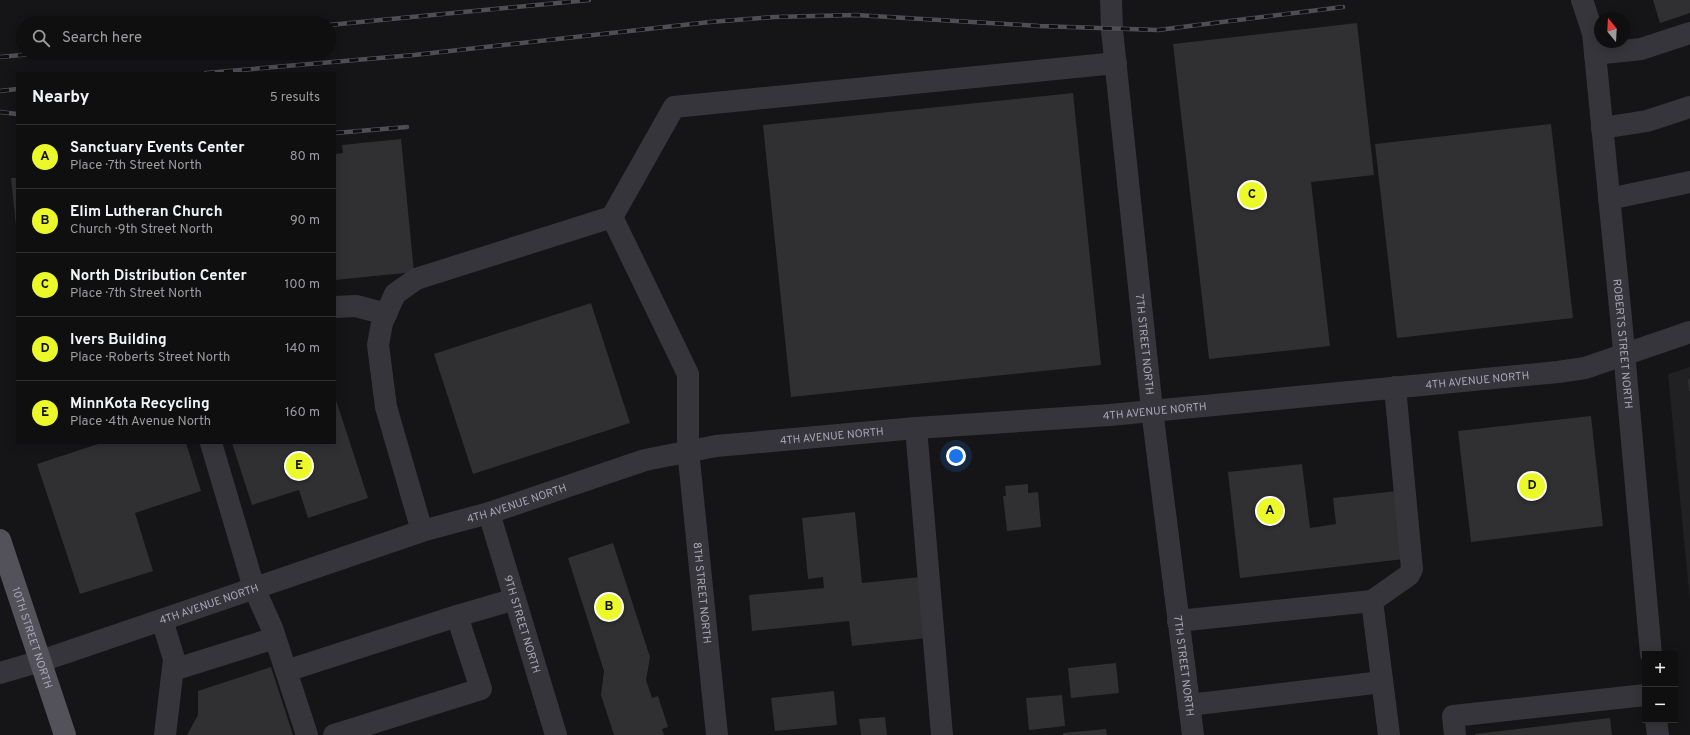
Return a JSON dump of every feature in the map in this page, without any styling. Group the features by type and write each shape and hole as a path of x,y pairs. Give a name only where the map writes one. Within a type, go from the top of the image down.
{"main road":[{"name":"10TH STREET NORTH","path":"0,540 65,735"}],"street":[{"name":"7TH STREET NORTH","path":"1111,0 1116,63 1152,410 1193,735"},
{"name":"ROBERTS STREET NORTH","path":"1582,0 1594,43"},
{"name":"ROBERTS STREET NORTH","path":"1597,12 1598,0"},
{"path":"1630,48 1641,49 1690,33"},
{"name":"ROBERTS STREET NORTH","path":"1594,48 1625,355 1651,651"},
{"path":"422,531 386,407 378,345 382,323 395,294 416,280 612,217 674,107 1116,63"},
{"path":"1602,128 1647,121 1690,107"},
{"path":"1609,199 1690,182"},
{"name":"8TH STREET NORTH","path":"612,217 688,374 688,450 717,735"},
{"path":"336,307 356,306 386,314"},
{"name":"4TH AVENUE NORTH","path":"0,673 41,661 422,531 489,513 644,460 688,450 716,446 916,428 1110,415 1585,368 1690,332"},
{"path":"1178,621 1372,601 1409,576 1412,569 1395,387"},
{"path":"916,428 942,735"},
{"path":"211,444 254,588 275,638 307,735"},
{"name":"9TH STREET NORTH","path":"489,513 556,735"},
{"path":"286,671 456,616 515,599"},
{"path":"1372,601 1389,735"},
{"path":"334,735 481,689 456,616"},
{"path":"162,620 174,659 165,735"},
{"path":"173,670 275,638"},
{"path":"1189,705 1382,682"},
{"path":"1454,735 1453,716 1642,695"},
{"path":"1656,723 1658,735"}],"shaded area":[{"path":"1690,367 1690,602 1668,374"}],"building":[{"path":"1653,0 1690,0 1690,13 1660,23"},
{"path":"1357,23 1374,175 1311,182 1330,346 1209,359 1173,44"},
{"path":"1073,93 1101,365 791,397 763,125"},
{"path":"1551,124 1573,318 1397,338 1375,144"},
{"path":"401,139 414,272 336,280 336,154 343,153 342,145"},
{"path":"11,178 16,178 16,226"},
{"path":"591,303 630,423 473,474 434,354"},
{"path":"1690,379 1690,391 1689,391 1688,380"},
{"path":"336,400 368,498 308,518 299,490 252,505 232,444 336,444"},
{"path":"1591,416 1603,526 1471,542 1458,431"},
{"path":"98,444 186,444 201,491 135,513 153,571 80,594 37,464"},
{"path":"1302,464 1310,528 1336,524 1333,498 1397,491 1404,559 1240,578 1228,472"},
{"path":"1028,484 1028,493 1038,492 1041,527 1007,531 1003,496 1006,496 1005,486"},
{"path":"855,512 862,583 921,577 927,638 852,646 849,621 752,631 749,595 824,588 823,577 808,579 802,518"},
{"path":"613,543 650,657 646,680 652,698 658,696 668,727 662,729 664,735 614,735 601,695 604,671 568,558"},
{"path":"1116,663 1119,693 1071,698 1068,668"},
{"path":"271,667 293,735 187,735 198,715 198,691"},
{"path":"834,691 837,725 775,731 771,698"},
{"path":"1062,695 1065,726 1029,730 1026,698"},
{"path":"885,717 887,735 861,735 859,719"},
{"path":"1610,718 1612,735 1475,735 1475,734"},
{"path":"1106,729 1107,735 1063,735 1063,733"}],"railway":[{"path":"336,24 589,0"},
{"path":"218,72 414,55 710,22 774,17 856,15 1039,26 1158,30 1343,7"},
{"path":"0,57 16,55"},
{"path":"0,91 16,89"},
{"path":"0,112 16,114"},
{"path":"336,133 407,127"}],"place":[{"name":"North Distribution Center","path":"1252,195"},
{"name":"MinnKota Recycling","path":"299,466"},
{"name":"Ivers Building","path":"1532,486"},
{"name":"Sanctuary Events Center","path":"1270,511"},
{"name":"Elim Lutheran Church","path":"609,607"}]}
